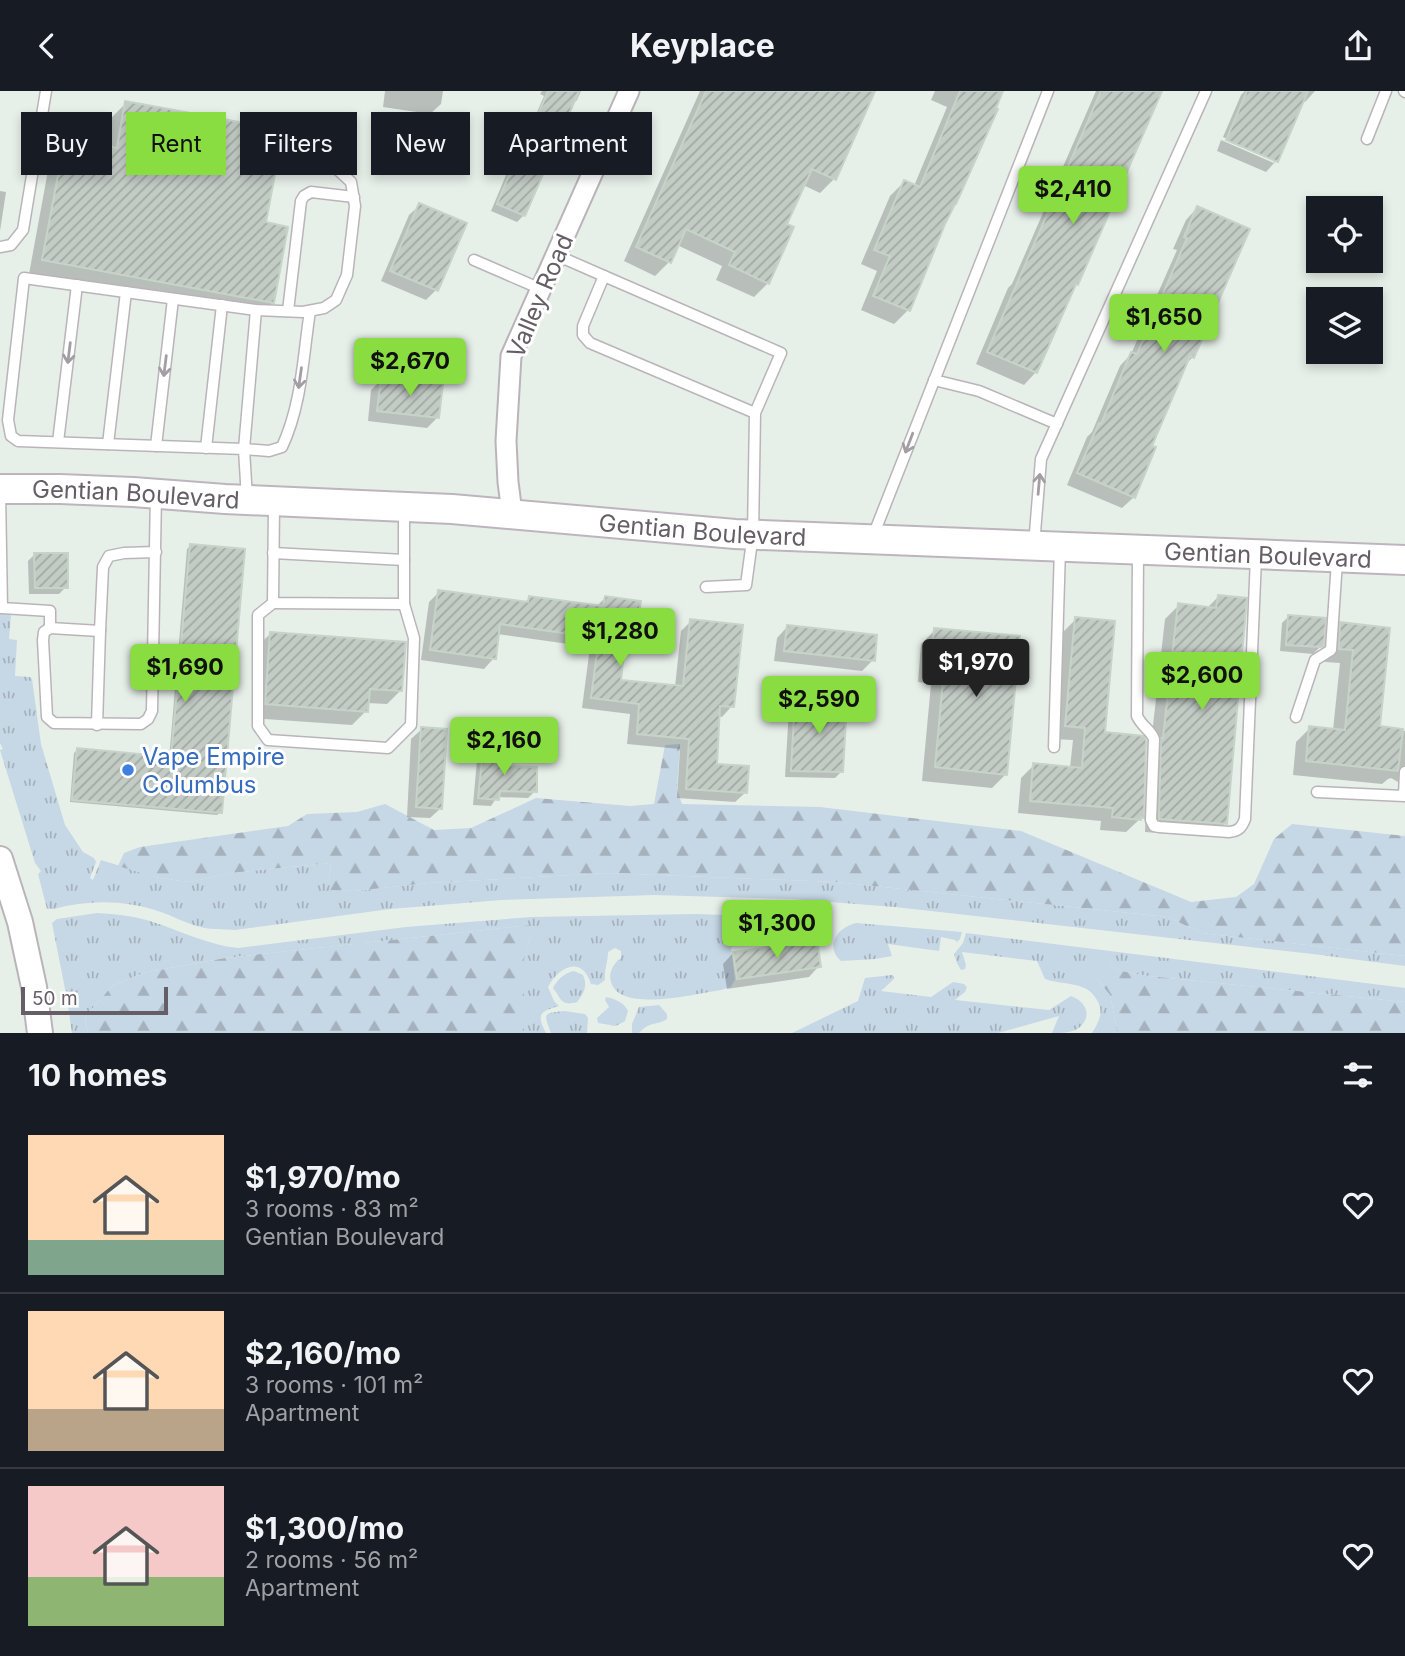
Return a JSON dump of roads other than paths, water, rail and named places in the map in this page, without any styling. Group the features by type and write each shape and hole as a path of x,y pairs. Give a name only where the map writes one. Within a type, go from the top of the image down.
{"main road":[{"name":"Gentian Boulevard","path":"0,489 60,489 404,506 753,534 871,540 1405,560"}],"street":[{"name":"Valley Road","path":"512,513 506,441 511,356 629,91"},
{"path":"0,859 20,922 34,987 40,1033"}],"lane":[{"path":"0,247 11,245 23,230 46,91"},
{"path":"871,540 1048,91"},
{"path":"1054,747 1041,459 1206,91"},
{"path":"1367,139 1386,91"},
{"path":"310,311 297,402 291,427 282,447 270,451 18,441 11,436 8,420 24,278 256,310 310,311 324,308 336,300 348,275 355,205 351,182 343,175"},
{"path":"288,311 301,201 311,193 354,197"},
{"path":"556,255 781,353 755,413 753,534 746,585 706,587"},
{"path":"474,260 541,289"},
{"path":"604,276 583,326 583,335 590,343 755,413"},
{"path":"58,442 77,285"},
{"path":"108,444 126,292"},
{"path":"156,446 173,299"},
{"path":"206,447 222,305"},
{"path":"247,500 244,449 256,310"},
{"path":"934,380 979,390 1056,424"},
{"path":"0,489 2,608 50,611 50,628"},
{"path":"100,631 50,628 44,632 47,717 54,723 141,724 152,712 156,494"},
{"path":"272,603 275,501"},
{"path":"404,506 404,604 414,638 411,725 388,748 268,740 258,726 258,615 272,603 404,604"},
{"path":"1138,550 1137,716 1154,740 1151,820 1154,826 1159,827 1229,832 1242,827 1245,818 1256,554"},
{"path":"97,725 103,567 109,556 124,552 156,552"},
{"path":"274,553 404,560"},
{"path":"1296,717 1315,660 1331,650 1338,557"},
{"path":"1317,792 1404,796 1405,772"}],"place":[{"name":"Vape Empire Columbus","path":"128,770"}]}
